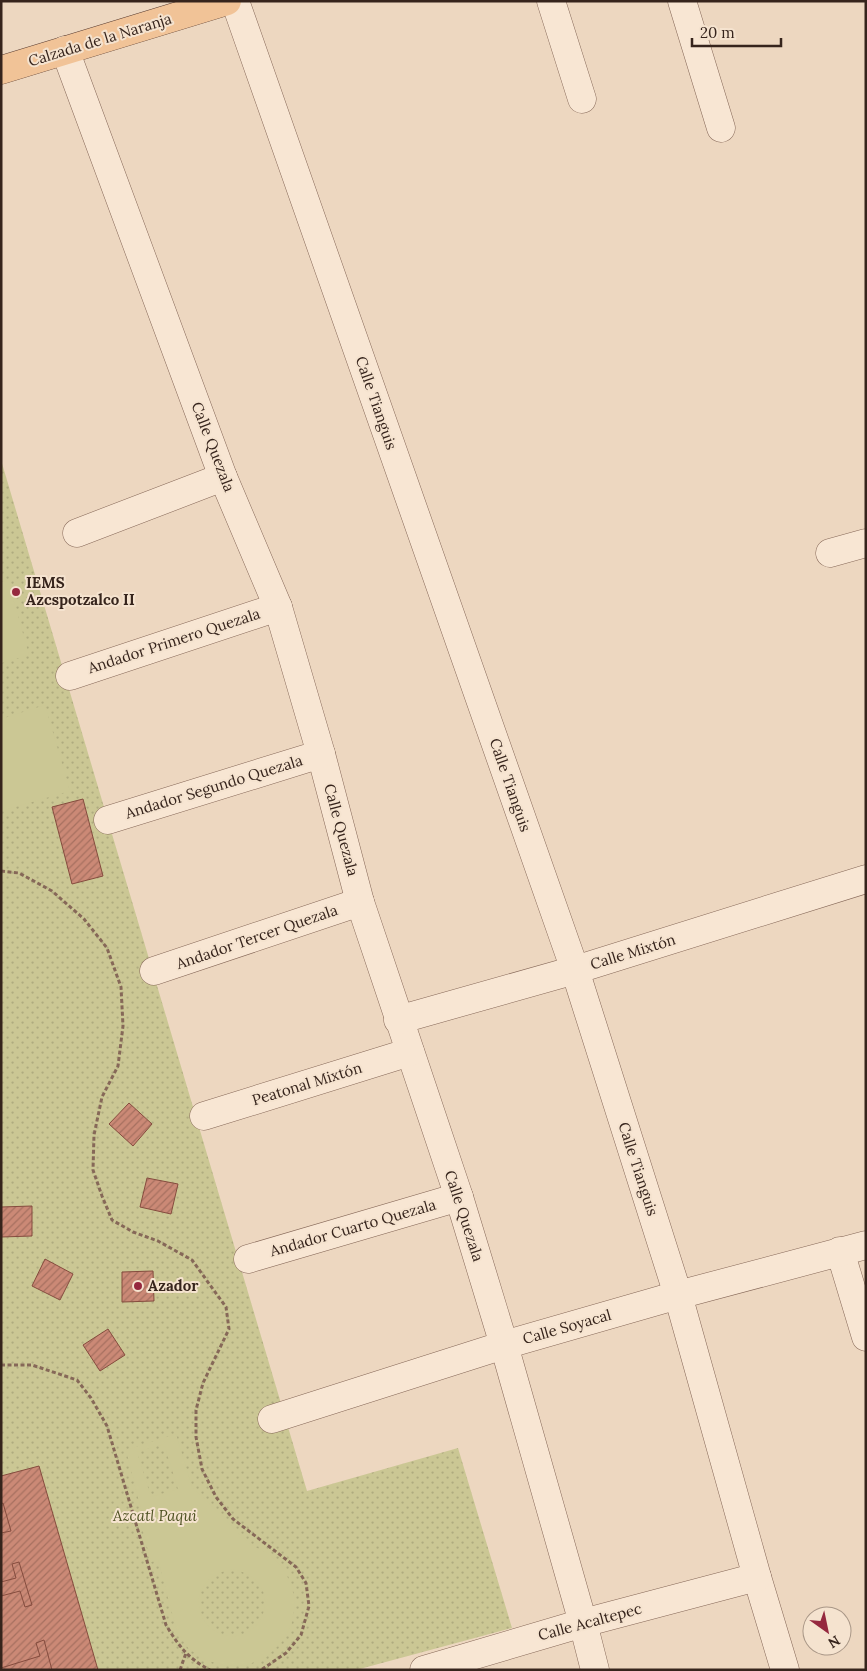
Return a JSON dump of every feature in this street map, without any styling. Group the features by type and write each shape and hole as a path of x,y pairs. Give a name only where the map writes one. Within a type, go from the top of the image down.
{"main road":[{"name":"Calzada de la Naranja","path":"1,70 227,1"}],"street":[{"name":"Calle Tianguis","path":"235,1 575,970 678,1295 785,1670"},
{"path":"551,1 582,99"},
{"path":"682,1 721,128"},
{"name":"Calle Quezala","path":"64,50 223,477 278,607 321,754 360,902 398,1020 459,1197 504,1345 583,1623 594,1670"},
{"path":"77,533 223,477"},
{"path":"830,553 866,543"},
{"name":"Andador Primero Quezala","path":"70,676 278,607"},
{"name":"Andador Segundo Quezala","path":"108,820 321,754"},
{"name":"Calle Mixtón","path":"398,1020 575,970 866,879"},
{"name":"Andador Tercer Quezala","path":"154,971 360,902"},
{"name":"Peatonal Mixtón","path":"204,1116 410,1052"},
{"name":"Andador Cuarto Quezala","path":"248,1259 459,1197"},
{"name":"Calle Soyacal","path":"272,1419 504,1345 866,1244"},
{"path":"840,1252 866,1337"},
{"name":"Calle Acaltepec","path":"424,1670 583,1623 757,1577"}],"path":[{"path":"1,871 19,873 52,891 84,919 107,948 121,987 123,1026 118,1066 102,1097 94,1134 93,1170 112,1220 133,1232 158,1241 192,1260 226,1307 229,1329 203,1383 196,1410 196,1437 202,1469 216,1497 233,1519 296,1567 306,1583 309,1606 301,1635 286,1653 261,1670"},
{"path":"1,1364 32,1365 76,1380 91,1398 107,1426 166,1625 178,1645 195,1662 210,1670"},
{"path":"180,1670 186,1653"}],"green space":[{"name":"Azcatl Paqui","path":"1,460 307,1491 458,1448 512,1628 356,1670 1,1670"},
{"path":"8,580 29,655 1,663 1,582"},
{"path":"45,705 70,791 1,811 1,719"},
{"path":"176,1434 192,1487 251,1545 269,1554 283,1568 292,1586 295,1606 291,1626 281,1643 266,1657 247,1665 226,1666 206,1660 189,1649 177,1632 158,1560 151,1562 140,1520 143,1517 126,1450","holes":["164,1444 178,1489 151,1497 137,1452","232,1569 250,1576 261,1586 265,1599 264,1612 258,1624 248,1632 235,1636 221,1634 212,1629 203,1619 199,1607 201,1591 210,1579"]}],"building":[{"path":"83,799 103,876 72,884 52,807"},
{"path":"129,1103 152,1124 133,1146 109,1124"},
{"path":"147,1178 178,1184 171,1214 140,1207"},
{"path":"32,1206 32,1236 1,1237 1,1207"},
{"path":"45,1259 73,1274 60,1300 32,1286"},
{"name":"Azador","path":"153,1271 154,1301 122,1302 122,1272"},
{"path":"108,1329 125,1355 100,1371 83,1345"},
{"path":"39,1466 98,1670 1,1670 1,1476"},
{"path":"3,1503 11,1531 1,1533 1,1504"},
{"path":"19,1562 32,1605 25,1607 20,1591 1,1596 1,1582 16,1578 12,1564"},
{"path":"44,1640 52,1670 1,1670 1,1668 40,1656 36,1643"}],"place":[{"name":"IEMS Azcspotzalco II","path":"16,592"},
{"name":"Azador","path":"138,1286"}]}
